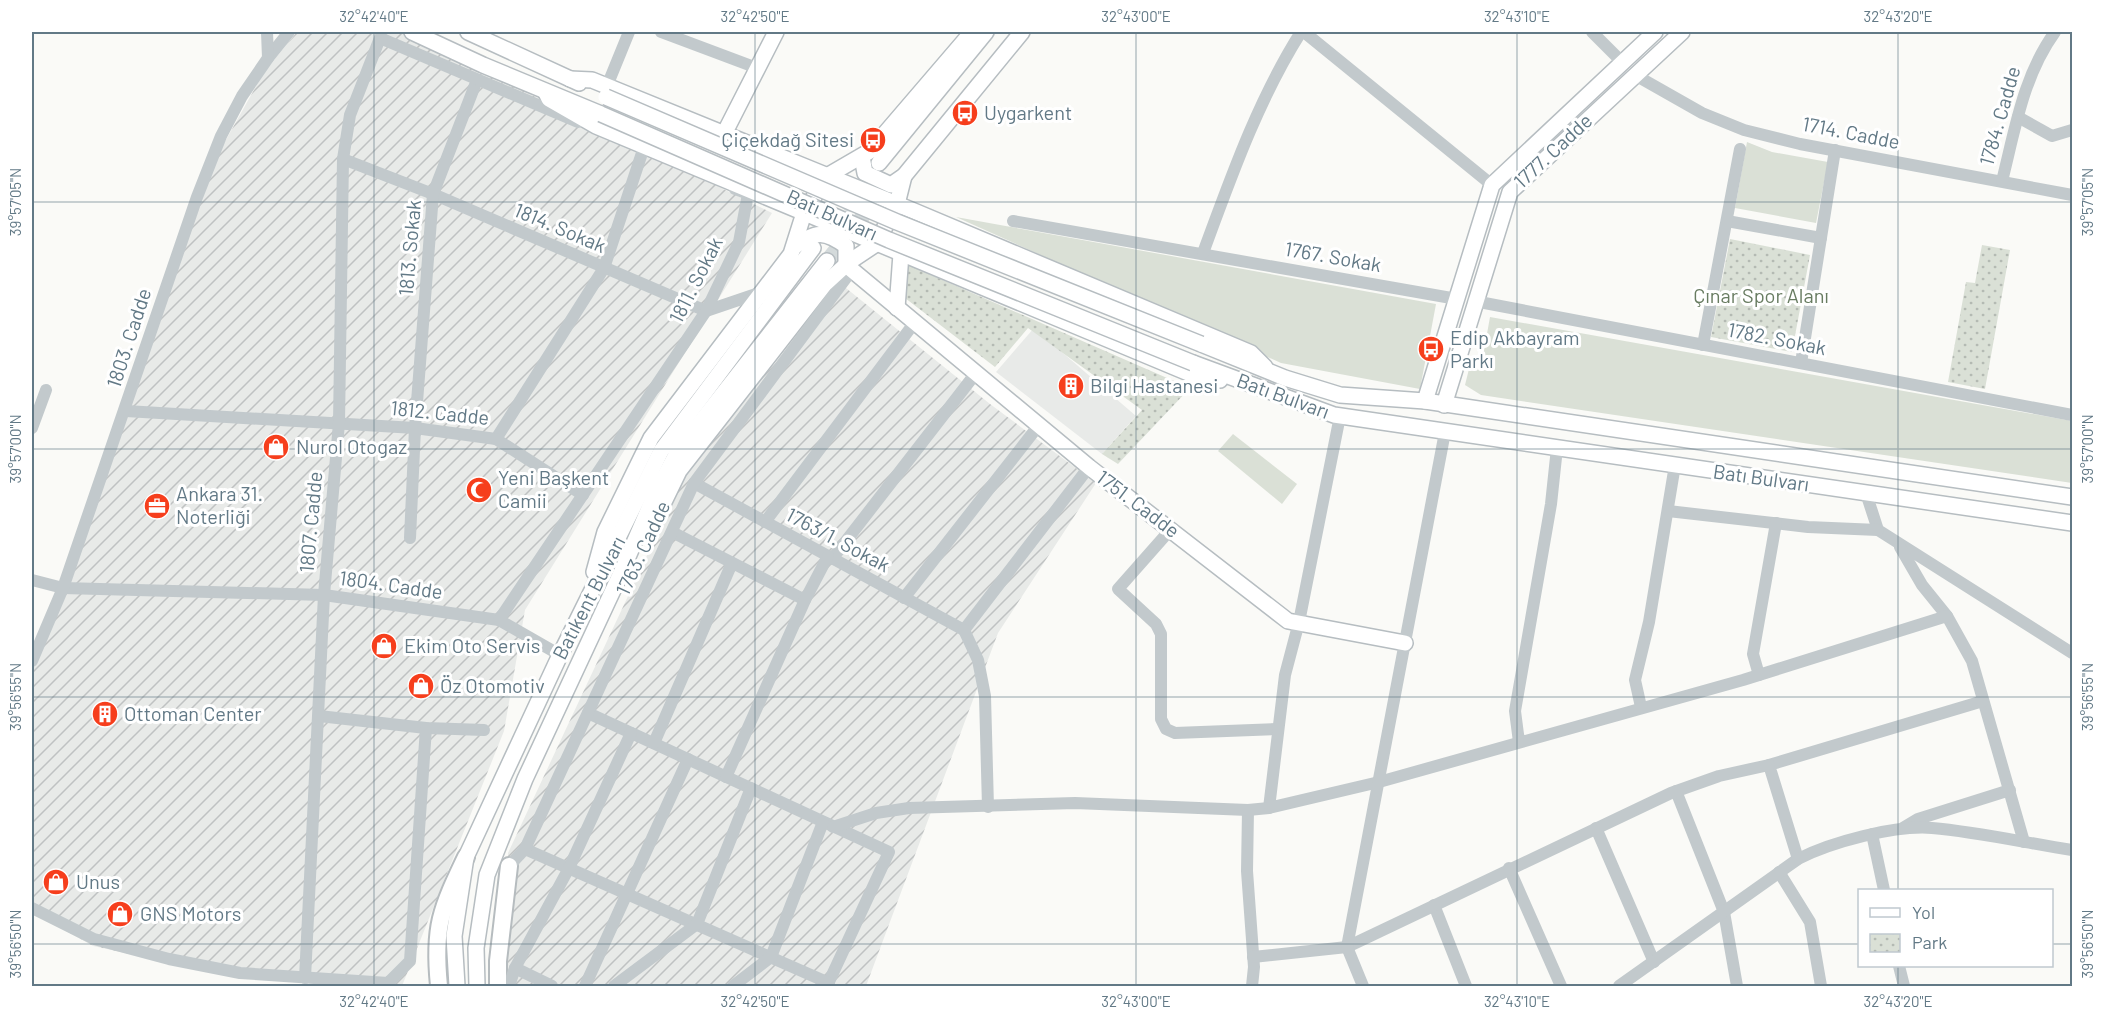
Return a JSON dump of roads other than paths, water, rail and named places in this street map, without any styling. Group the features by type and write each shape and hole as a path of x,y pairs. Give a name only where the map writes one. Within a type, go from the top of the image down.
{"highway":[{"path":"439,987 435,947 443,904 466,857"},
{"path":"498,987 498,961 509,866"}],"main road":[{"name":"Batı Bulvarı","path":"412,32 546,93 601,114 889,240 1233,379 1340,416 2073,523"},
{"name":"Batı Bulvarı","path":"468,32 897,222 1271,373 1340,395 1425,401 2073,497"},
{"path":"724,134 776,32"},
{"path":"794,247 804,213 827,176 870,151 972,32"},
{"path":"879,163 986,32"},
{"path":"621,573 638,556 679,471 825,284 849,268 876,243 897,204 900,176 1012,32"},
{"path":"862,157 865,173 891,185 1022,32"},
{"name":"1777. Cadde","path":"1425,401 1492,185 1655,32"},
{"name":"1777. Cadde","path":"1444,405 1474,301 1510,192 1682,32"},
{"path":"1622,62 1635,75"},
{"path":"607,92 724,134 897,204 1251,353 1271,373"},
{"path":"546,93 549,99 596,126 902,254 1198,377 1220,381 1233,379"},
{"path":"586,601 605,532 651,438 794,247 811,234 818,233 846,246 849,268"},
{"name":"Batıkent Bulvarı","path":"457,986 454,936 466,857 586,601 662,451 813,248"},
{"path":"897,308 902,254"},
{"name":"Batıkent Bulvarı","path":"476,982 480,912 487,875 525,778 621,573 656,492 678,451 827,261"},
{"name":"1751. Cadde","path":"849,268 1089,467 1288,621 1405,643"},
{"path":"480,912 496,883 509,866"}],"street":[{"path":"267,32 268,58"},
{"name":"1803. Cadde","path":"32,661 63,588 126,411 197,197 221,136 268,58 289,32"},
{"path":"607,92 629,32"},
{"path":"661,32 757,69"},
{"path":"1203,253 1244,144 1277,70 1302,32 1492,185"},
{"path":"1592,32 1622,62"},
{"name":"1784. Cadde","path":"2002,182 2032,72 2055,32"},
{"name":"1811. Sokak","path":"380,38 748,194 739,242 706,311 500,620"},
{"name":"1807. Cadde","path":"305,978 324,595 339,423 343,159 350,115 380,38"},
{"name":"1714. Cadde","path":"1635,75 1702,113 1769,137 2073,195"},
{"name":"1813. Sokak","path":"410,538 415,428 433,194 477,80"},
{"path":"2018,117 2052,136 2073,130"},
{"path":"1704,345 1740,148"},
{"name":"1812. Cadde","path":"126,411 415,428 496,439 604,268 643,150"},
{"path":"1801,363 1835,150"},
{"name":"1814. Sokak","path":"343,159 433,194 706,311"},
{"name":"1767. Sokak","path":"1013,220 1457,299"},
{"path":"1727,221 1821,238"},
{"name":"1763. Cadde","path":"509,866 525,849 694,483 849,268"},
{"path":"706,311 762,292"},
{"name":"1782. Sokak","path":"1474,301 2073,415"},
{"path":"765,522 915,322"},
{"path":"726,777 805,600 830,557 976,373"},
{"path":"32,428 46,390"},
{"path":"1269,808 1285,675 1299,622 1340,416"},
{"path":"904,598 1038,425"},
{"path":"1363,987 1347,948 1445,432"},
{"path":"496,439 583,495"},
{"path":"1519,742 1515,711 1551,504 1557,448"},
{"path":"1641,707 1635,680 1649,622 1675,465"},
{"path":"988,807 985,696 978,660 964,630 1089,467"},
{"name":"1763/1. Sokak","path":"694,483 964,630"},
{"path":"1866,493 1878,530"},
{"path":"1668,511 1776,523 1878,530 1900,547 2073,653"},
{"path":"1759,675 1753,654 1776,523"},
{"path":"1171,529 1118,589 1155,624 1161,634 1161,719 1164,726 1175,733 1277,729"},
{"path":"672,532 805,600"},
{"path":"1900,547 1922,585 1947,616 1972,661 2024,842"},
{"path":"654,743 732,563"},
{"name":"1804. Cadde","path":"32,580 63,588 324,595 500,620 560,655"},
{"path":"828,824 909,808 1075,804 1248,810 1269,808 1379,782 1759,675 1947,616"},
{"path":"1253,957 1347,948 1509,868 1676,791 1719,776 1769,765 1983,701"},
{"path":"525,849 771,957 828,985 889,852 588,713"},
{"path":"319,716 426,728 484,730"},
{"path":"32,908 94,939 169,959 240,973 388,983 410,961 426,728"},
{"path":"509,987 515,968 569,868 631,733"},
{"path":"585,987 688,759"},
{"path":"1769,765 1798,859"},
{"path":"614,987 697,924 751,788"},
{"path":"1897,831 1918,819 2010,790"},
{"path":"1676,791 1724,912 1737,987"},
{"path":"1248,810 1247,871 1253,957 1252,987"},
{"path":"733,987 771,957 828,824"},
{"path":"1596,828 1654,962"},
{"path":"1619,987 1779,872 1824,846 1872,834 1929,828 2073,850"},
{"path":"1872,834 1884,889"},
{"path":"1509,868 1561,987"},
{"path":"1779,872 1810,922 1821,987"},
{"path":"1434,905 1466,987"},
{"path":"1899,967 1904,987"},
{"path":"515,968 552,987"}],"tunnel":[{"path":"829,227 877,166"},
{"path":"827,261 887,186"}],"place":[{"name":"Uygarkent","path":"965,113"},
{"name":"Çiçekdağ Sitesi","path":"873,140"},
{"name":"Edip Akbayram Parkı","path":"1431,349"},
{"name":"Bilgi Hastanesi","path":"1071,386"},
{"name":"Nurol Otogaz","path":"276,447"},
{"name":"Yeni Başkent Camii","path":"479,490"},
{"name":"Ankara 31. Noterliği","path":"157,506"},
{"name":"Ekim Oto Servis","path":"384,646"},
{"name":"Öz Otomotiv","path":"421,686"},
{"name":"Ottoman Center","path":"105,714"},
{"name":"Unus","path":"56,882"},
{"name":"GNS Motors","path":"120,914"}],"park label":[{"name":"Çınar Spor Alanı","path":"1761,296"}]}
